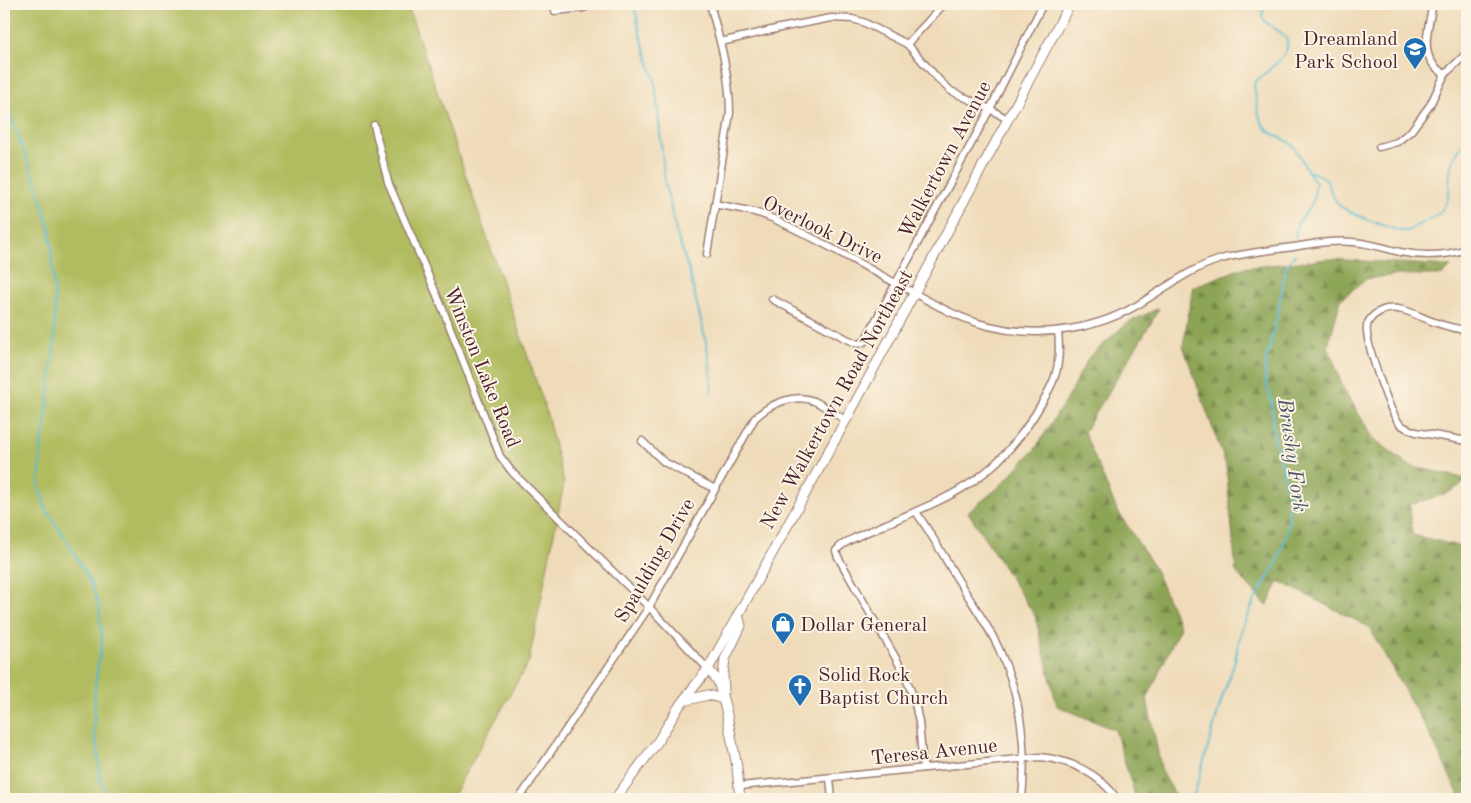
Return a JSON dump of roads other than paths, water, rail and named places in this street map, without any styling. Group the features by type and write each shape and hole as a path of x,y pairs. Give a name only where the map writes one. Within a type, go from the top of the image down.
{"main road":[{"name":"New Walkertown Road Northeast","path":"616,799 658,741 683,700 708,669 846,420 1070,4"},
{"path":"723,699 725,659 741,626 738,614"},
{"path":"708,669 718,681 723,699 733,742 740,786 740,799"},
{"path":"683,700 708,695 723,699"}],"street":[{"path":"558,4 555,11 583,8 593,4"},
{"path":"707,254 730,113 730,90 721,42 710,4"},
{"path":"907,44 944,4"},
{"name":"Walkertown Avenue","path":"772,299 845,338 861,344 866,340 990,109 1043,4"},
{"path":"1433,4 1428,26 1427,49 1435,68 1445,74"},
{"path":"721,42 809,22 840,18 852,19 874,26 907,44 951,91 990,109 1007,120"},
{"path":"1379,147 1397,142 1410,131 1430,106 1445,74 1466,54"},
{"name":"Winston Lake Road","path":"374,125 388,182 442,307 500,456 512,472 649,607 708,669"},
{"name":"Overlook Drive","path":"715,204 768,216 895,284 966,319 988,326 1021,331 1058,331 1088,325 1120,314 1192,271 1215,261 1236,256 1332,242 1359,242 1422,255 1450,254 1467,249"},
{"path":"1467,330 1448,326 1410,312 1386,309 1376,314 1370,320 1367,331 1376,368 1398,422 1408,430 1467,441"},
{"path":"923,768 919,722 914,698 908,682 838,558 836,551 854,538 916,512 968,486 989,470 1011,447 1047,396 1054,382 1059,359 1058,331"},
{"name":"Spaulding Drive","path":"518,799 649,607 755,418 766,408 781,402 800,399 812,400 846,420"},
{"path":"642,440 664,462 715,489"},
{"path":"916,512 982,619 1006,666 1019,709 1024,758 1022,799"},
{"name":"Teresa Avenue","path":"740,786 1024,758 1050,758 1069,763 1097,778 1118,799"},
{"path":"830,778 832,799"}],"waterway":[{"path":"634,4 640,34 655,81 665,183 707,346 712,379 711,392"},
{"name":"Brushy Fork","path":"1264,4 1262,17 1268,24 1280,32 1286,39 1287,45 1285,52 1274,66 1255,82 1258,112 1267,129 1293,146 1309,174 1316,182 1313,202 1297,225 1295,238"},
{"path":"4,90 12,120 40,194 50,230 55,304 54,347 41,447 39,486 45,508 71,547 92,586 99,605 102,640 95,687 94,733 98,751 100,780 109,799"},
{"path":"1307,171 1317,174 1327,181 1334,199 1343,208 1382,225 1407,231 1440,213 1449,194 1453,159 1458,150 1467,141"},
{"name":"Brushy Fork","path":"1193,799 1222,698 1234,664 1242,628 1254,601 1277,562 1287,533 1289,521 1288,498 1281,461 1274,438 1271,398 1265,380 1265,364 1277,317 1286,267 1295,254"}],"place":[{"name":"Dreamland Park School","path":"1415,70"},
{"name":"Dollar General","path":"783,645"},
{"name":"Solid Rock Baptist Church","path":"800,707"}]}
